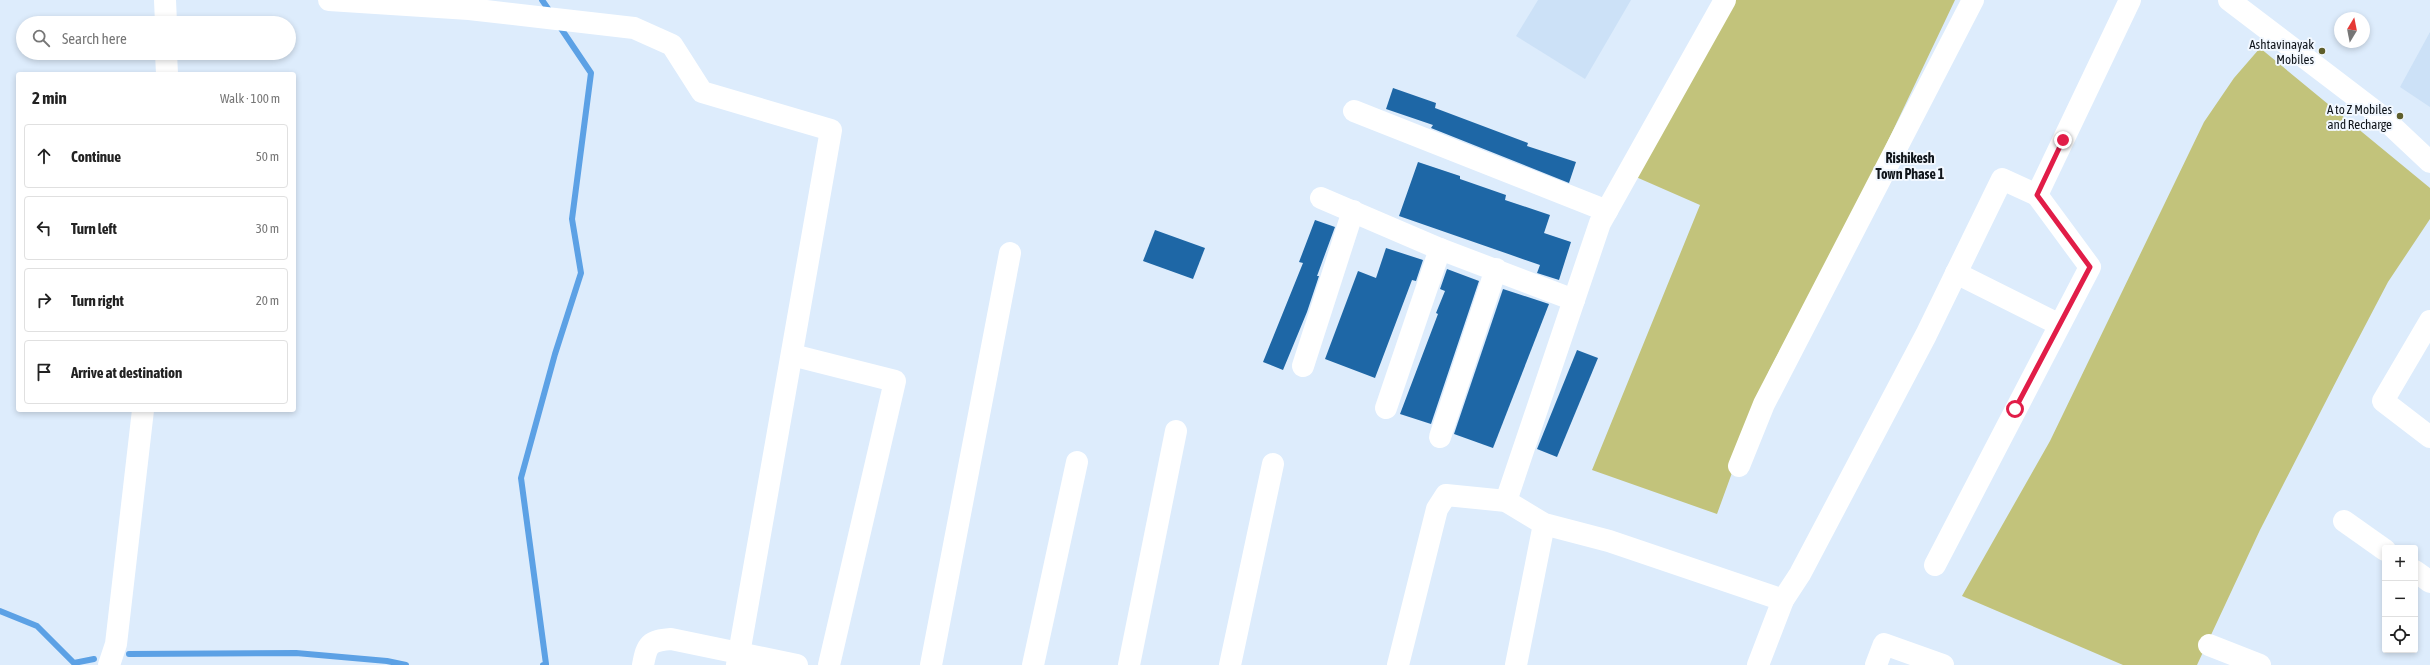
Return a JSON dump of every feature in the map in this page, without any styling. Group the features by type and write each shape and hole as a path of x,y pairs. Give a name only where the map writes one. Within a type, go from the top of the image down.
{"street":[{"path":"166,0 166,16"},
{"path":"328,0 469,9 634,28 672,45 702,92 832,130 739,658"},
{"path":"1506,501 1600,223 1725,0"},
{"path":"1739,466 1764,404 1973,0"},
{"path":"2037,195 2130,0"},
{"path":"2229,0 2380,115 2430,162"},
{"path":"166,60 167,72"},
{"path":"1354,111 1607,211"},
{"path":"1758,665 1783,600 1800,574 1926,335 2002,179 2037,195 2090,267 2058,324 1935,565"},
{"path":"1321,198 1440,249 1496,269 1574,300"},
{"path":"1303,366 1353,211"},
{"path":"1386,408 1440,249"},
{"path":"931,665 1010,253"},
{"path":"1440,437 1496,269"},
{"path":"1956,273 2058,324"},
{"path":"2427,334 2383,401 2430,437"},
{"path":"792,355 895,381 829,665"},
{"path":"110,665 116,644 143,412"},
{"path":"1129,665 1176,431"},
{"path":"1033,665 1077,462"},
{"path":"1230,665 1273,464"},
{"path":"1398,665 1437,509 1446,496 1506,501 1544,524 1609,541 1783,600"},
{"path":"2344,521 2382,548"},
{"path":"1516,665 1544,524"},
{"path":"2418,573 2430,582"},
{"path":"643,665 646,649 654,640 671,639 739,658 797,665"},
{"path":"1876,665 1884,644 1942,665"},
{"path":"2209,645 2260,665"}],"shaded area":[{"path":"1538,0 1631,0 1585,79 1516,36"},
{"path":"2430,32 2430,107 2400,87"}],"green space":[{"path":"1730,0 1955,0 1858,204 1769,371 1717,514 1592,470 1700,205 1636,177"},
{"path":"2260,48 2430,188 2430,219 2388,282 2344,366 2260,530 2197,665 2123,665 1962,596 2050,441 2204,122 2234,78"}],"building":[{"path":"1393,88 1436,103 1435,108 1528,143 1527,146 1576,162 1569,183 1431,128 1433,125 1386,109"},
{"path":"1418,162 1460,176 1460,179 1506,195 1505,200 1550,215 1544,233 1571,242 1559,280 1537,273 1540,265 1399,216"},
{"path":"1315,220 1335,227 1317,276 1319,276 1307,312 1283,370 1263,362 1303,263 1299,262"},
{"path":"1155,230 1205,248 1193,279 1143,261"},
{"path":"1386,248 1423,260 1416,281 1412,280 1375,378 1325,359 1358,271 1376,278"},
{"path":"1447,269 1479,281 1431,424 1400,414 1438,314 1436,313 1445,291 1440,289"},
{"path":"1503,289 1549,304 1493,448 1454,434"},
{"path":"1577,350 1598,358 1557,457 1537,449"}],"waterway":[{"path":"542,0 551,13"},
{"path":"543,665 546,664 521,478 555,354 581,273 572,219 591,73 558,24"},
{"path":"0,611 37,626 74,663 94,659"},
{"path":"129,654 296,653 387,661 406,665"}],"place":[{"name":"Ashtavinayak Mobiles","path":"2322,51"},
{"name":"A to Z Mobiles and Recharge","path":"2400,116"}],"district":[{"name":"Rishikesh Town Phase 1","path":"1910,166"}],"route":[{"path":"2015,409 2058,324 2090,267 2037,195 2063,140"}]}
